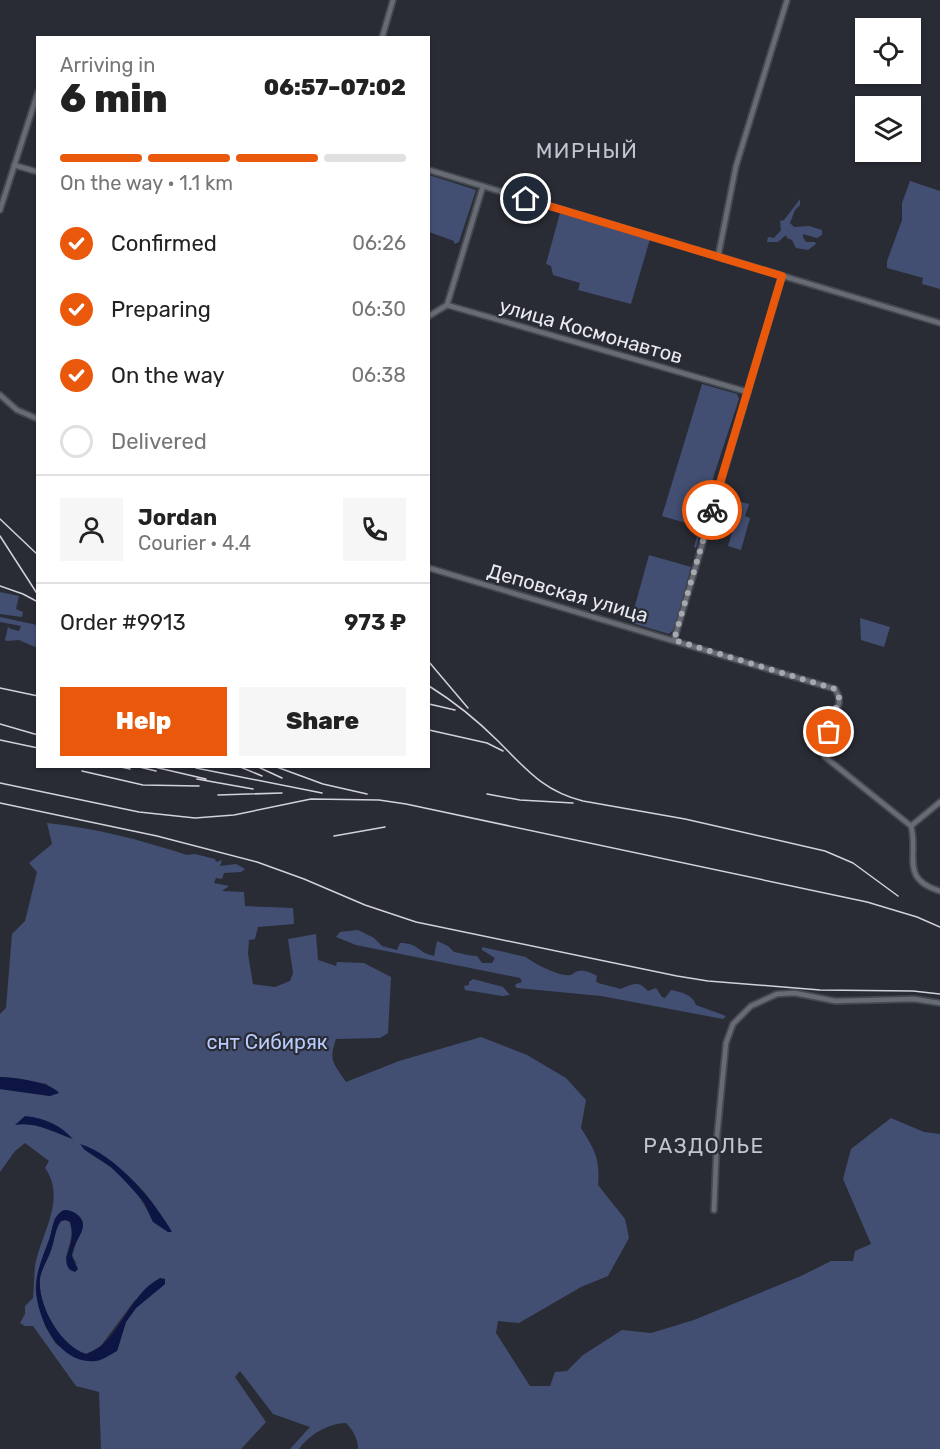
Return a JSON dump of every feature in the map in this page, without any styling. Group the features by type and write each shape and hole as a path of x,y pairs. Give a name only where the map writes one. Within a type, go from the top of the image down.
{"street":[{"path":"383,36 393,0"},
{"path":"718,257 736,166 787,0"},
{"path":"0,210 36,98"},
{"path":"14,165 36,171"},
{"path":"430,170 940,323"},
{"path":"430,315 447,304 483,186"},
{"path":"674,640 782,276"},
{"name":"улица Космонавтов","path":"447,304 748,392"},
{"path":"0,394 17,410 36,418"},
{"name":"Деповская улица","path":"430,568 835,689 839,697 838,703 824,754 845,774 912,826"},
{"path":"939,891 924,885 914,872 912,826 940,802"},
{"path":"714,1210 714,1176 724,1060 730,1029 751,1006 766,997 795,993 835,1001 914,999 940,1003"}],"green space":[{"path":"430,175 476,190 459,242 454,244 454,241 430,232"},
{"path":"910,181 940,191 940,289 922,284 923,278 887,268 887,261 902,220 902,203"},
{"path":"800,199 800,205 795,210 790,223 794,227 809,226 822,230 822,235 817,238 803,234 806,242 816,244 808,250 796,248 786,235 778,242 767,242 768,237 774,238 781,230 780,221 784,220"},
{"path":"560,213 650,239 631,304 578,290 580,283 553,275 551,266 546,264"},
{"path":"702,384 737,394 739,399 714,475 696,548 694,547 700,527 662,516"},
{"path":"741,502 749,504 745,516 750,518 741,550 728,546"},
{"path":"649,555 691,567 674,629 669,634 632,623 631,620"},
{"path":"0,592 19,596 16,609 23,612 22,617 0,614"},
{"path":"0,617 36,625 36,646 19,640 5,640 8,627 19,631 21,626 0,622"},
{"path":"860,618 890,627 884,647 861,640"},
{"name":"снт Сибиряк","path":"47,823 118,835 187,855 195,854 215,859 216,862 222,860 220,866 236,864 245,869 241,872 224,873 222,879 216,878 214,883 229,886 222,891 244,892 245,906 293,908 294,924 258,927 255,939 249,940 248,954 253,984 275,987 290,981 293,973 288,939 316,934 318,960 336,966 337,962 364,963 391,977 388,1033 380,1038 336,1039 332,1058 346,1082 399,1061 481,1037 527,1055 566,1078 586,1100 581,1128 595,1155 598,1185 625,1219 629,1238 608,1276 581,1287 519,1323 498,1321 496,1333 530,1386 550,1386 555,1372 567,1371 583,1355 622,1330 651,1333 694,1320 801,1276 831,1261 853,1261 855,1251 871,1244 843,1179 851,1149 891,1118 924,1132 940,1134 940,1449 358,1449 355,1435 346,1423 326,1428 308,1439 299,1449 290,1449 310,1427 273,1414 240,1371 235,1377 266,1422 241,1449 101,1449 99,1392 76,1386 33,1326 20,1323 25,1314 25,1306 33,1298 35,1266 53,1204 54,1192 45,1168 49,1161 25,1143 15,1151 0,1172 0,1089 50,1096 47,1084 0,1077 0,1014 6,1008 12,934 25,921 37,872 29,863 52,844","holes":["82,1147 111,1161 130,1177 146,1194 168,1226 153,1222 140,1198 129,1184 116,1171","55,1218 83,1221 72,1256 77,1264 66,1258 71,1240 71,1227 70,1222 61,1221 40,1278 40,1289 46,1312 59,1334 76,1350 86,1354 100,1347 135,1300 165,1284 136,1308 126,1322 117,1351 75,1357 56,1344 45,1326 36,1291"]},
{"path":"358,930 374,938 382,946 397,950 400,943 406,943 434,956 437,941 454,952 477,956 482,963 492,963 495,958 482,950 482,947 526,957 560,974 588,972 597,976 598,983 621,989 638,984 648,991 656,988 665,998 671,990 686,994 696,1005 726,1016 723,1019 601,996 517,988 516,984 522,982 520,978 356,945 336,937 340,932"},
{"path":"473,979 503,987 510,995 502,996 465,990 464,986 469,985"}],"shaded area":[{"path":"0,1077 41,1083 59,1093 50,1096 0,1089"},
{"path":"25,1116 52,1123 73,1139 37,1126 15,1125"},
{"path":"80,1144 106,1157 133,1180 156,1207 172,1232 168,1232 153,1222 144,1202 124,1180 111,1167 85,1150"},
{"path":"64,1210 71,1211 82,1220 82,1230 72,1255 78,1269 75,1272 68,1266 66,1260 72,1230 70,1222 61,1221 41,1274 40,1288 42,1300 52,1323 76,1350 86,1354 97,1349 107,1340 149,1285 160,1278 165,1279 165,1284 136,1308 126,1322 117,1351 96,1361 83,1360 62,1349 46,1327 38,1303 36,1284 38,1270 54,1222"}],"railway":[{"path":"0,519 36,553"},
{"path":"0,536 36,592"},
{"path":"0,586 36,601"},
{"path":"430,663 468,708"},
{"path":"430,687 474,719 536,778 569,797 685,819 825,851 853,863 898,896"},
{"path":"0,688 36,696"},
{"path":"430,704 455,710"},
{"path":"0,724 36,734"},
{"path":"430,730 487,743 503,751"},
{"path":"0,740 36,748"},
{"path":"125,768 130,769"},
{"path":"143,768 156,771"},
{"path":"159,768 206,779"},
{"path":"196,768 322,793"},
{"path":"243,768 262,776"},
{"path":"260,768 282,778"},
{"path":"279,768 323,784 367,794"},
{"path":"82,771 143,785 199,786"},
{"path":"197,779 253,789"},
{"path":"0,783 139,812 195,818 234,815 311,799 379,800 406,804 867,902 917,917 940,927"},
{"path":"218,795 282,793"},
{"path":"487,794 520,800 573,803"},
{"path":"0,803 157,836 257,862 365,905 416,922 677,976 708,981 820,990 913,991 940,994"},
{"path":"334,836 385,827"}],"way so far":[{"path":"712,510 674,640 835,689 839,697 829,732"}],"district":[{"name":"МИРНЫЙ","path":"587,150"},
{"name":"РАЗДОЛЬЕ","path":"704,1145"}],"route":[{"path":"526,199 782,276 712,510"}]}
